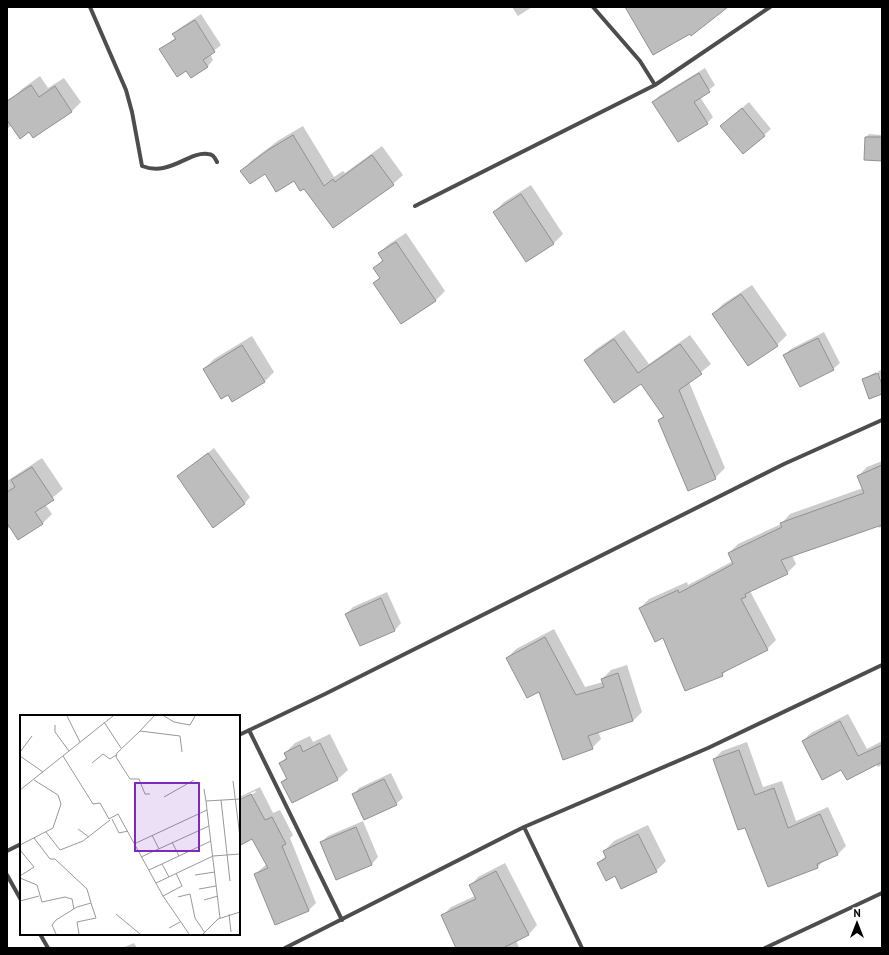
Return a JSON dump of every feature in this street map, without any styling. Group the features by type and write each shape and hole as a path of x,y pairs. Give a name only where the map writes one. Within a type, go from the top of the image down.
{"street":[{"path":"90,7 126,90 132,112 142,166 150,170 164,168 198,155 208,154 213,156 218,162"},
{"path":"594,7 640,61 655,85"},
{"path":"416,206 655,85 770,7"},
{"path":"240,734 325,694 784,464 882,420"},
{"path":"285,948 524,827 708,748 882,665"},
{"path":"249,730 342,920"},
{"path":"524,827 582,948"},
{"path":"7,852 20,845"},
{"path":"7,875 20,898"},
{"path":"766,948 882,893"},
{"path":"41,935 48,948"}],"building":[{"path":"625,7 728,7 691,36 690,34 653,55"},
{"path":"195,20 215,52 203,60 208,67 191,78 186,71 177,77 159,49 176,39 172,34"},
{"path":"699,73 710,92 694,102 708,124 678,142 652,102"},
{"path":"31,85 39,97 55,86 72,112 33,138 29,132 20,139 7,120 7,101"},
{"path":"742,108 765,136 743,154 720,126"},
{"path":"293,135 324,186 333,179 335,182 372,155 394,185 333,228 304,189 300,191 294,181 276,192 265,174 250,184 240,171 268,150"},
{"path":"865,137 882,137 882,161 864,160"},
{"path":"521,194 554,244 526,262 493,212"},
{"path":"396,242 436,301 401,324 373,283 380,278 373,268 383,261 378,253"},
{"path":"741,294 778,346 748,366 712,314"},
{"path":"818,338 834,370 800,387 783,355"},
{"path":"614,339 638,373 680,344 702,374 679,390 716,479 688,491 658,420 664,417 641,384 614,403 584,360"},
{"path":"242,345 265,382 232,402 228,395 221,399 203,369"},
{"path":"878,373 882,385 882,394 869,399 862,379"},
{"path":"208,453 245,504 213,528 177,476"},
{"path":"882,465 882,525 781,560 788,574 745,594 746,597 741,599 768,650 722,673 723,676 685,691 663,638 655,642 639,608 678,590 679,593 733,564 728,553 782,527 780,523 864,493 857,476"},
{"path":"32,467 54,500 35,512 43,524 18,540 7,523 7,492 15,487 11,480"},
{"path":"381,598 395,631 360,646 345,614"},
{"path":"545,637 576,695 604,687 601,679 618,673 633,721 588,736 593,749 563,760 539,692 527,698 506,658"},
{"path":"840,721 858,756 882,745 882,762 847,780 841,770 822,780 802,741"},
{"path":"320,743 338,780 292,803 281,782 287,779 279,763 287,759 284,753 300,745 303,752"},
{"path":"739,750 755,795 774,788 788,828 820,814 838,855 817,864 818,868 768,887 745,828 738,830 713,759"},
{"path":"384,779 397,805 364,820 352,794"},
{"path":"251,794 265,820 272,817 286,844 282,846 309,911 275,925 254,874 268,868 252,839 240,845 240,800"},
{"path":"356,827 372,865 336,880 320,842"},
{"path":"638,834 657,872 621,889 615,876 606,881 597,863 606,858 603,851"},
{"path":"496,871 529,935 503,948 456,948 441,915 476,899 469,885"}]}
